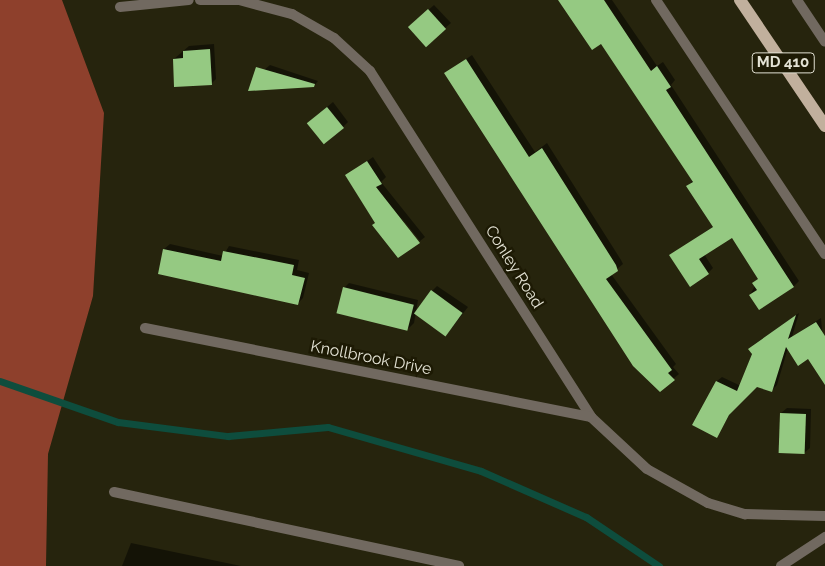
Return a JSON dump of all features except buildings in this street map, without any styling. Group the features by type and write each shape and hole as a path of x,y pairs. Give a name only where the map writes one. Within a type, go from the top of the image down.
{"main road":[{"name":"MD 410","path":"740,0 825,126"}],"street":[{"path":"120,7 188,0"},
{"name":"Conley Road","path":"200,0 239,0 292,14 334,38 370,71 591,417 647,469 708,503 745,514 825,516"},
{"path":"656,0 825,254"},
{"path":"797,0 825,42"},
{"name":"Knollbrook Drive","path":"145,328 591,417"},
{"path":"114,492 459,566"},
{"path":"781,566 825,537"}],"shaded area":[{"path":"0,0 62,0 104,113 93,296 48,454 46,566 0,566"}],"waterway":[{"path":"0,381 118,422 228,436 328,427 481,471 586,517 659,566"}]}
